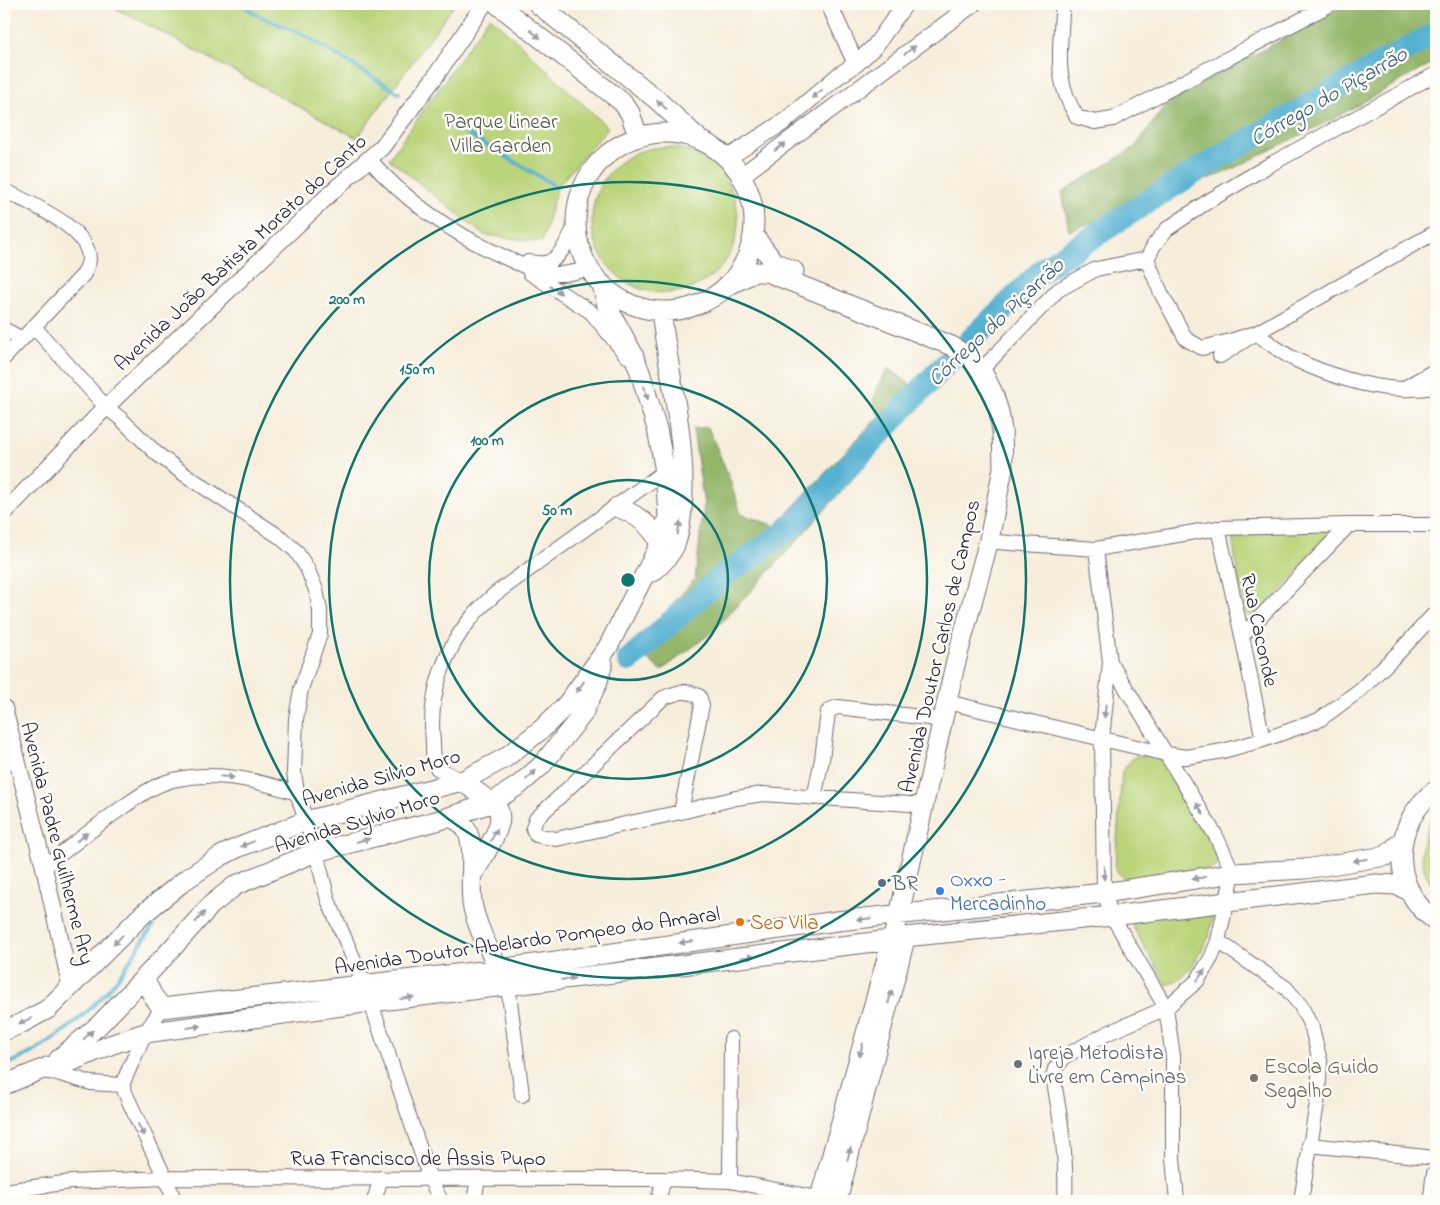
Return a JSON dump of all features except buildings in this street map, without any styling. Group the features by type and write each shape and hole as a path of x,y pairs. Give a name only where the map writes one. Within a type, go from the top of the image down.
{"main road":[{"path":"497,4 622,102 630,113 638,136"},
{"path":"538,4 656,99 698,138 728,157 750,191 755,213 754,236 745,262 729,285 709,300 686,308 661,311 625,302 609,292 588,268 582,255 575,226 578,197 591,170 612,149 638,136 668,132 698,138"},
{"name":"Avenida Doutor Carlos de Campos","path":"754,236 774,262 954,343 979,359 1001,388 1007,407 1011,438 1012,466 1007,502 993,541 951,703 906,915 826,1200"},
{"name":"Avenida Doutor Carlos de Campos","path":"729,285 755,272 767,272 954,343"},
{"name":"Avenida Silvio Moro","path":"4,1031 48,1009 142,915 184,880 238,848 306,820 462,781 504,758 542,729 567,704 608,647 660,544 668,516 674,468 657,429 633,354 607,306 602,284"},
{"path":"642,580 664,562 674,547 679,532 683,505 674,468 677,409 661,311"},
{"path":"617,507 629,511 645,523 660,544"},
{"name":"Avenida Sylvio Moro","path":"45,1068 78,1045 99,1025 144,979 211,905 236,885 316,852 449,817 491,803 519,785 541,766 582,715 598,684 608,647"},
{"name":"Avenida Doutor Carlos de Campos","path":"906,915 924,805 942,721 951,703"},
{"path":"462,781 497,807 500,813 499,826 470,877"},
{"path":"1436,790 1417,808 1408,823 1401,857 1403,874 1410,891 1418,904 1436,921"},
{"path":"449,817 462,824 468,834 471,849 470,877 473,908 481,931 508,986"},
{"name":"Avenida Doutor Abelardo Pompeo do Amaral","path":"45,1068 70,1062 110,1045 145,1034 499,969 837,921 1104,893 1233,873 1305,869 1386,856 1403,840"},
{"name":"Avenida Doutor Abelardo Pompeo do Amaral","path":"162,1008 508,986 724,959 1112,916 1376,884 1396,885 1410,891"},
{"path":"723,937 724,959"},
{"path":"144,979 162,1008"},
{"path":"4,1085 45,1068"},
{"path":"1433,1201 1436,1175"}],"street":[{"name":"Avenida João Batista Morato do Canto","path":"4,513 106,407 334,190 382,147 435,77 484,4"},
{"path":"829,4 856,64"},
{"path":"885,32 893,4"},
{"path":"728,157 785,121 838,76 856,64 875,46 905,4"},
{"path":"741,176 973,4"},
{"path":"1061,7 1060,76 1067,101 1077,117 1096,122 1113,119 1331,4"},
{"path":"1256,333 1202,348 1186,339 1161,293 1147,259 1154,245 1167,230 1207,202 1271,164 1436,74"},
{"path":"369,159 382,175 411,202 454,232 515,263 591,312 640,372"},
{"path":"4,190 66,223 85,243 89,259 84,274 4,358"},
{"path":"515,263 546,263 554,258 567,242 575,226"},
{"path":"1220,356 1256,333 1436,232"},
{"path":"979,359 1058,290 1096,269 1147,259"},
{"path":"515,263 547,273 574,272 588,268"},
{"path":"34,327 106,407 156,453 184,474 280,537 296,551 307,568 316,590 320,610 320,634 301,689 296,720 294,772 297,793 316,852 328,900 368,994 430,1179 441,1201"},
{"path":"4,328 22,339"},
{"path":"1256,333 1274,348 1293,359 1331,374 1373,385 1402,389 1436,387"},
{"path":"1402,389 1436,370"},
{"path":"462,781 437,768 433,759 431,728 436,689 444,662 458,636 473,616 495,594 591,523 674,468"},
{"path":"993,541 1096,548 1218,528 1349,524 1436,525"},
{"path":"1242,636 1349,524"},
{"name":"Rua Caconde","path":"1218,528 1263,740"},
{"path":"1096,548 1110,662 1102,738 1104,893 1112,916 1166,1008 1173,1056 1174,1158 1177,1201"},
{"path":"951,703 1166,754 1186,757 1223,751 1263,740 1320,720 1360,690 1436,612"},
{"path":"1064,1201 1066,1172 1064,1143 1053,1077 1055,1069 1065,1056 1108,1033 1166,1008 1197,980 1211,958 1218,942 1233,873 1216,836 1110,662"},
{"path":"681,812 702,705 699,696 689,692 678,692 663,698 536,819 532,828 536,835 556,839 681,812 736,798 764,794 924,805"},
{"path":"814,798 822,759 828,712 832,709 838,707 942,721"},
{"name":"Avenida Padre Guilherme Ary","path":"4,708 11,762 44,867 71,988"},
{"path":"44,867 106,818 143,793 173,780 198,776 234,777 259,781 297,793"},
{"path":"1218,942 1286,988 1301,1006 1312,1028 1320,1061 1318,1097 1300,1201"},
{"path":"508,986 522,1095"},
{"path":"162,1008 145,1034 122,1085 175,1201"},
{"path":"730,1182 731,1039"},
{"path":"45,1068 91,1083 122,1085"},
{"path":"1309,1145 1436,1158"},
{"name":"Rua Francisco de Assis Pupo","path":"4,1191 71,1182 165,1178 664,1180 730,1182 826,1200"},
{"path":"374,1201 381,1178"},
{"path":"474,1201 478,1179"},
{"path":"658,1201 664,1180"}],"green space":[{"name":"Parque Linear Villa Garden","path":"106,4 455,4 357,138"},
{"path":"1347,4 1436,4 1436,61 1333,119 1224,173 1069,231 1062,192 1135,147 1169,101"},
{"name":"Parque Linear Villa Garden","path":"490,16 608,128 557,187 542,242 484,235 389,159"},
{"path":"665,147 693,152 717,168 733,192 738,220 733,248 717,272 693,288 665,293 637,288 613,272 597,248 592,220 597,192 613,168 637,152"},
{"path":"889,368 926,397 767,574 711,633 661,671 635,647 695,579 704,505 693,429 708,427 728,475 741,514 775,526 879,416 873,402 878,385"},
{"path":"1322,529 1328,533 1330,538 1259,614 1247,615 1244,610 1233,544 1234,532"},
{"path":"1146,755 1157,757 1168,765 1221,859 1219,865 1212,869 1132,879 1124,879 1115,869 1122,771 1134,757"},
{"path":"1436,812 1436,890 1429,881 1425,871 1422,851 1426,831"},
{"path":"1215,905 1209,937 1191,968 1182,978 1167,985 1132,926 1135,917"}],"waterway":[{"path":"242,4 255,14 302,34 399,93"},
{"name":"Córrego do Piçarrão","path":"629,660 718,580 789,529 940,370 1045,268 1206,165 1436,33"},
{"path":"448,122 557,187"},
{"name":"Córrego do Piçarrão","path":"4,1065 49,1042 78,1020 114,983 153,926"}],"place":[{"name":"BR","path":"882,883"},
{"name":"Oxxo - Mercadinho","path":"940,891"},
{"name":"Seo Vila","path":"740,922"},
{"name":"Igreja Metodista Livre em Campinas","path":"1018,1064"},
{"name":"Escola Guido Segalho","path":"1254,1078"}]}
